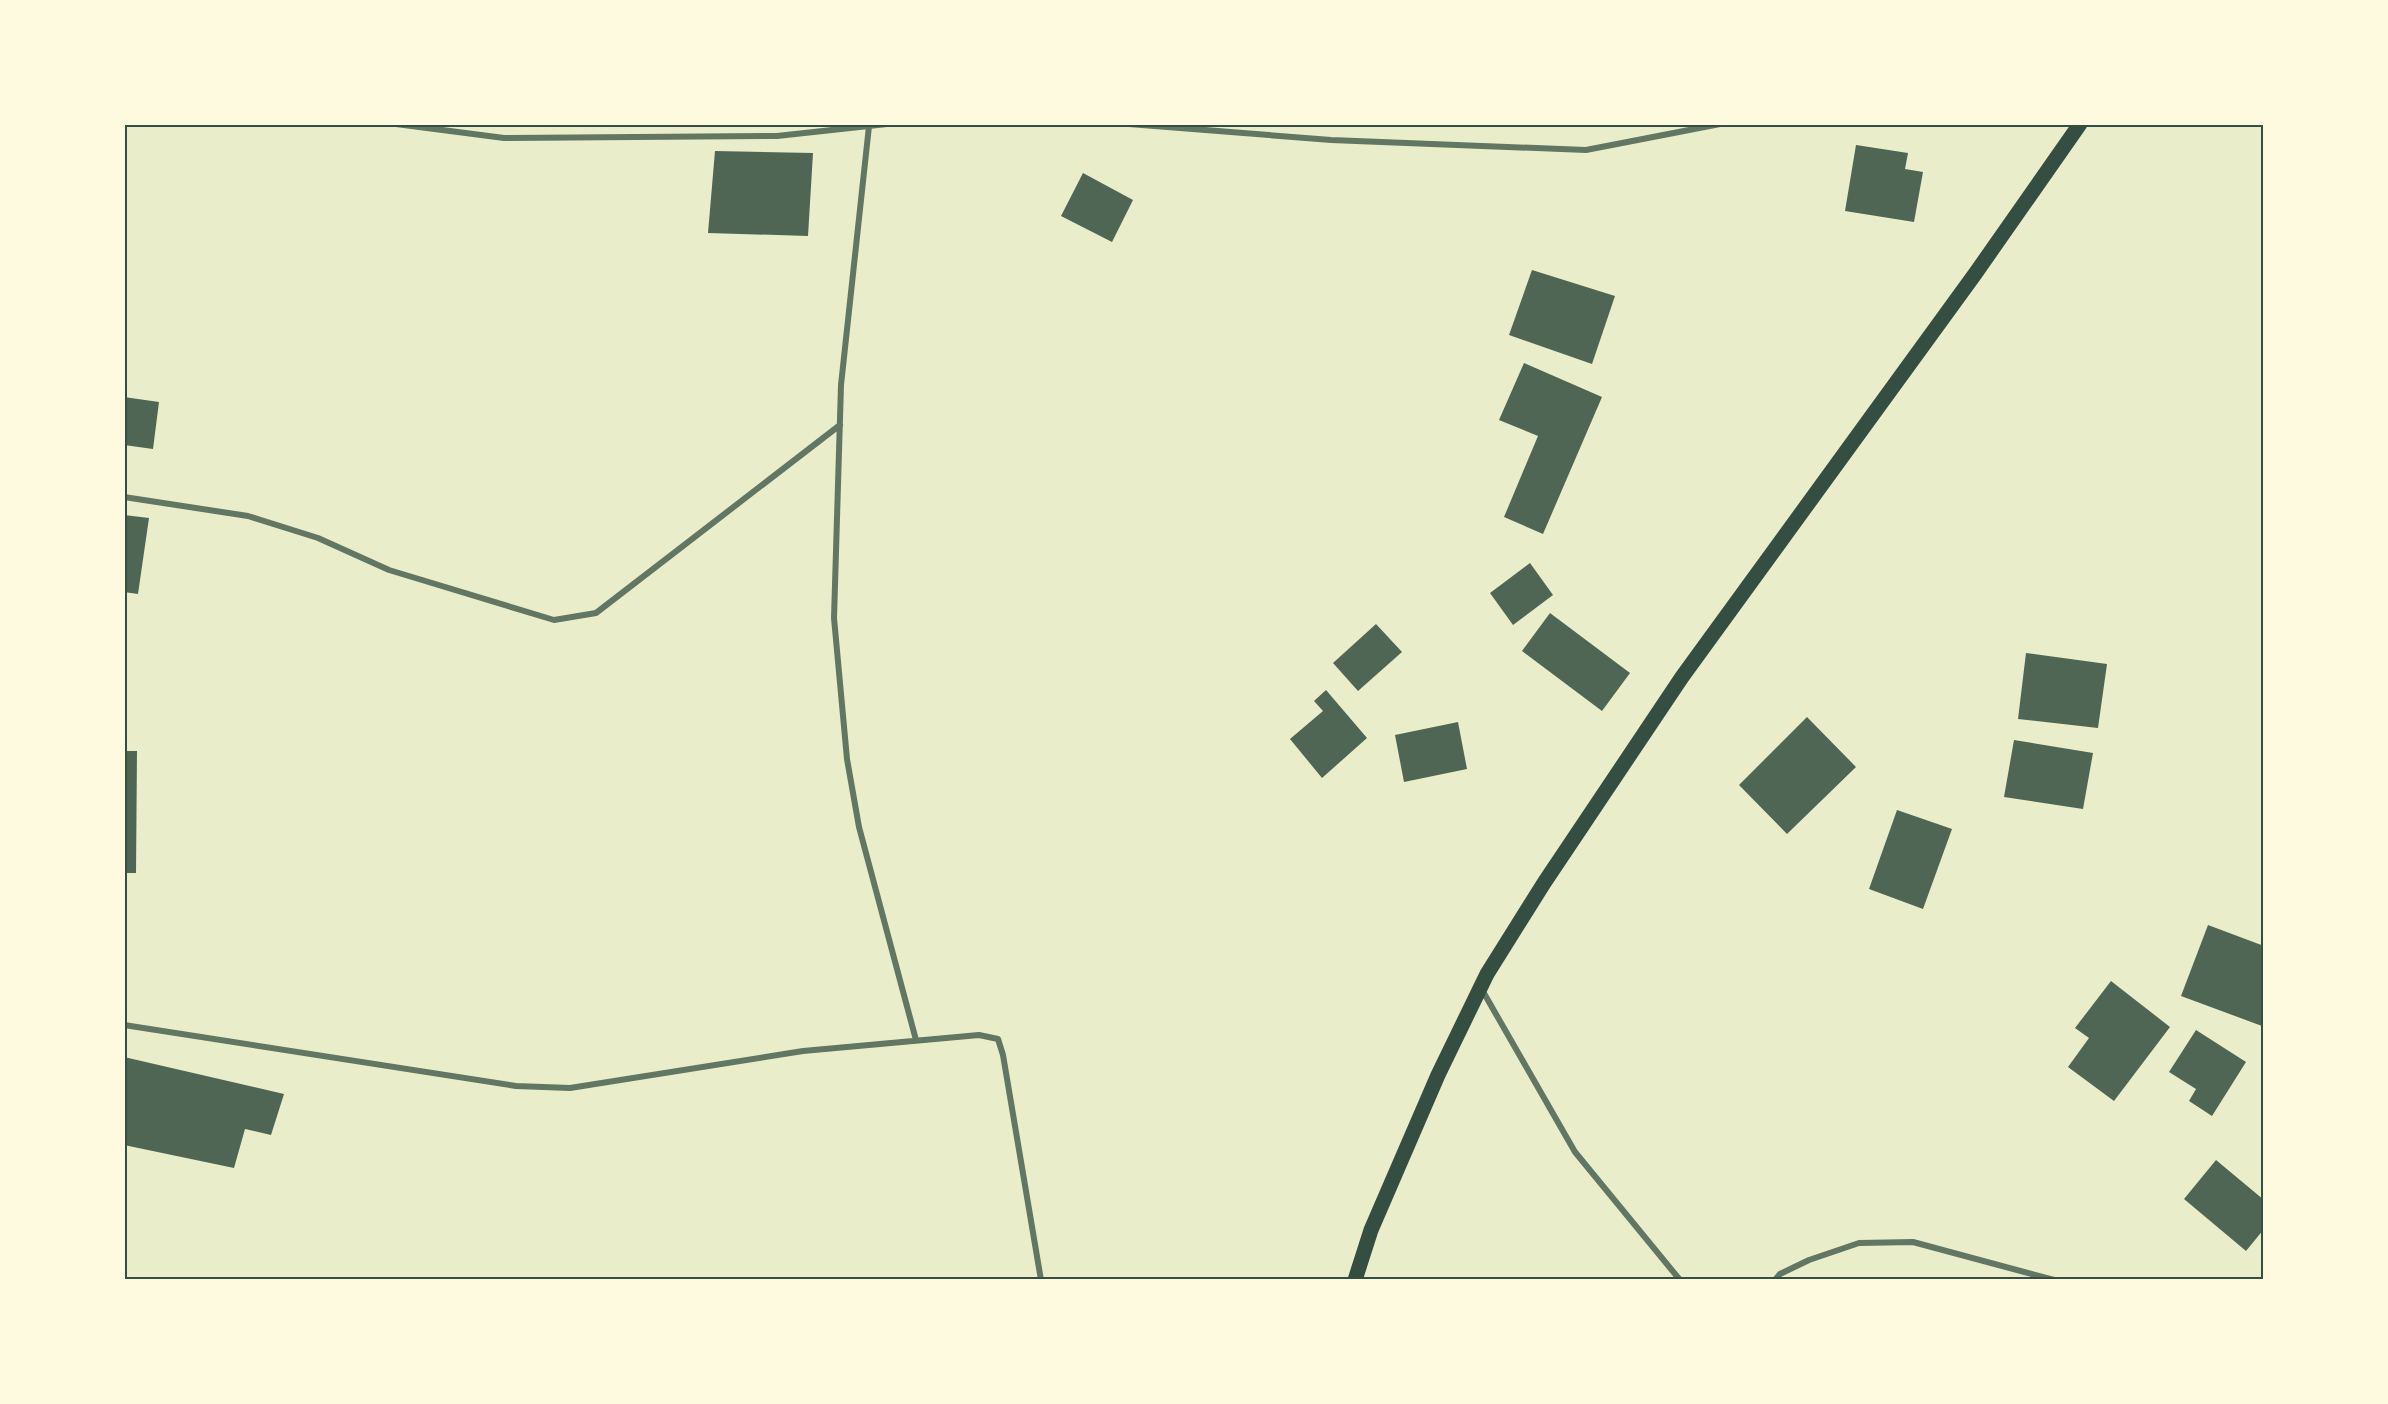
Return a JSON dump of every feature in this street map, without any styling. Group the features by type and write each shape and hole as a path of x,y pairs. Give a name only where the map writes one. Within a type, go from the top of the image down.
{"main road":[{"path":"1355,1280 1371,1230 1438,1075 1481,987 1544,883 1682,677 1975,274 2080,124"}],"street":[{"path":"396,124 504,138 777,136 887,124"},
{"path":"1129,124 1331,140 1586,150 1720,124"},
{"path":"869,126 841,385 834,618 847,759 859,827 916,1040"},
{"path":"124,497 248,516 318,538 389,570 554,620 596,613 840,424"},
{"path":"1481,987 1575,1152 1680,1280"},
{"path":"124,1025 480,1081 516,1086 570,1088 803,1051 979,1035 998,1040 1003,1055 1041,1280"},
{"path":"1776,1280 1780,1274 1809,1260 1859,1243 1913,1242 2054,1280"}],"building":[{"path":"1856,145 1908,153 1905,169 1923,172 1914,222 1845,211"},
{"path":"715,151 813,153 808,236 708,233"},
{"path":"1083,173 1133,200 1112,242 1061,216"},
{"path":"1532,270 1615,296 1592,364 1509,335"},
{"path":"1524,363 1602,397 1543,534 1504,517 1538,436 1499,420"},
{"path":"124,397 159,402 153,449 124,445"},
{"path":"124,515 149,518 138,594 124,592"},
{"path":"1530,563 1553,595 1513,625 1490,593"},
{"path":"1550,613 1630,673 1602,711 1522,651"},
{"path":"1376,624 1402,652 1358,691 1333,663"},
{"path":"2026,653 2107,664 2098,728 2018,719"},
{"path":"1326,690 1367,738 1322,778 1290,739 1323,711 1314,701"},
{"path":"1807,717 1856,767 1787,834 1739,785"},
{"path":"1458,722 1467,769 1404,782 1395,735"},
{"path":"2014,740 2093,753 2083,809 2004,797"},
{"path":"124,751 137,751 136,873 124,873"},
{"path":"1897,810 1952,829 1923,909 1869,889"},
{"path":"2208,925 2264,946 2264,1021 2262,1026 2181,996"},
{"path":"2111,981 2170,1027 2114,1101 2068,1067 2089,1038 2075,1028"},
{"path":"2196,1030 2246,1062 2212,1116 2189,1101 2196,1089 2169,1072"},
{"path":"124,1057 284,1094 271,1135 245,1129 234,1168 124,1145"},
{"path":"2216,1160 2264,1200 2264,1229 2246,1251 2184,1199"}]}
